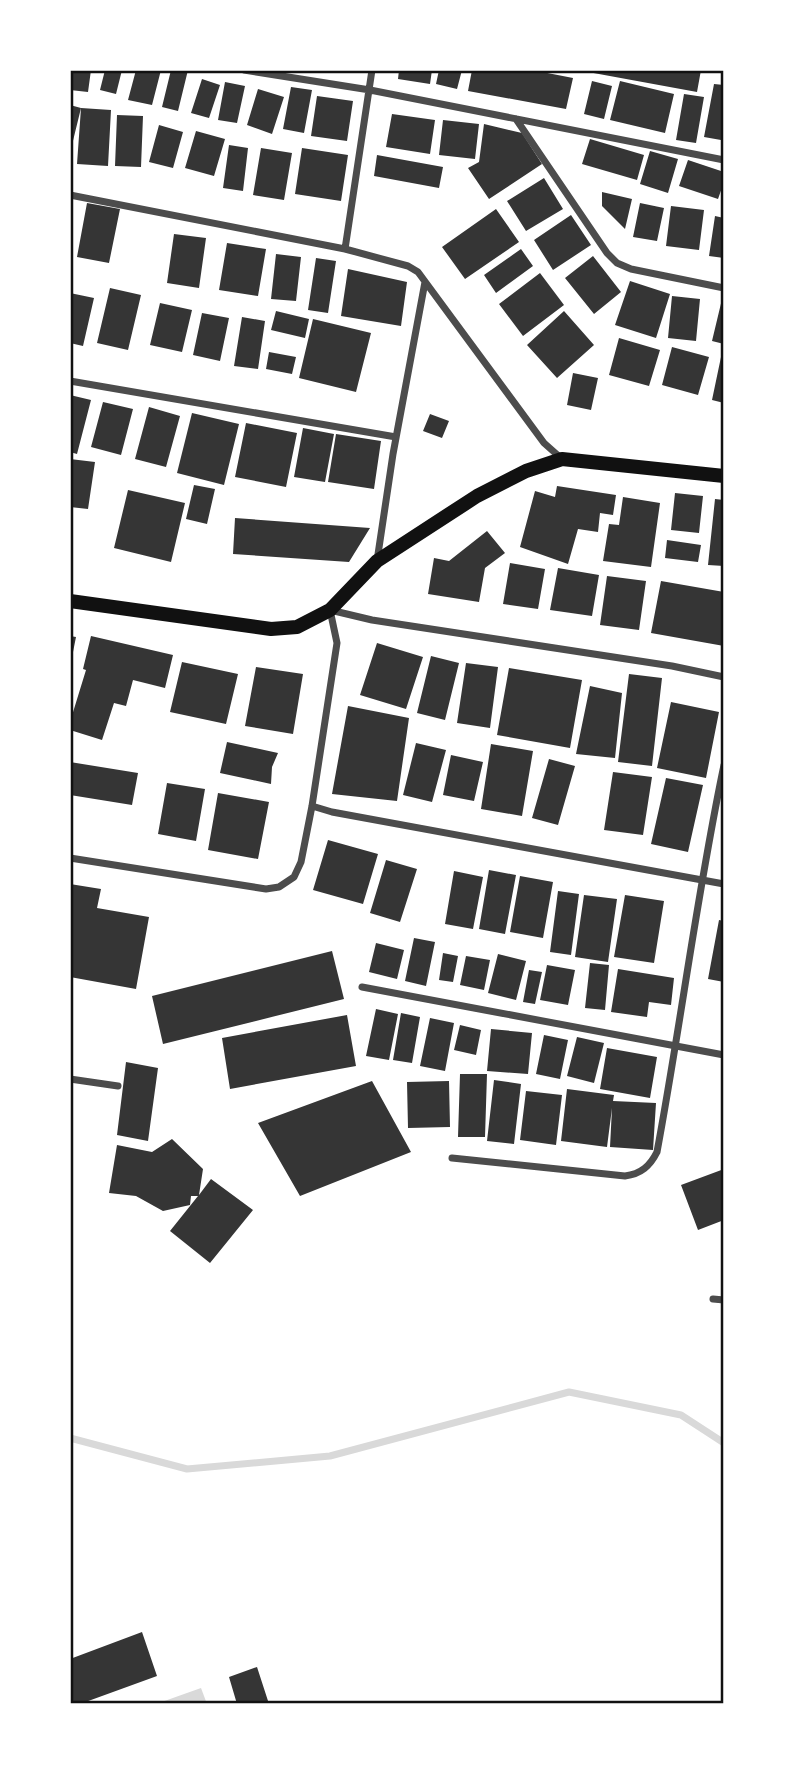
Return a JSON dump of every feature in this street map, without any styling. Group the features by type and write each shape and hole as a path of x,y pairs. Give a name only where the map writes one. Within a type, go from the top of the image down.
{"main road":[{"path":"70,601 271,629 297,627 330,610 377,561 477,496 526,471 562,459 724,476"}],"street":[{"path":"244,70 370,90 724,160"},
{"path":"345,249 372,70"},
{"path":"515,119 607,253 617,263 631,269 724,288"},
{"path":"70,195 345,249 408,266 418,272 544,443 562,459"},
{"path":"377,561 396,437 425,282"},
{"path":"70,381 396,437"},
{"path":"70,858 250,888 279,887 294,877 301,862 312,806 337,643 330,610 372,620 672,666 724,677"},
{"path":"452,1158 625,1176 634,1175 653,1160 657,1152 676,1047 724,765"},
{"path":"312,806 332,812 724,884"},
{"path":"362,987 724,1055"},
{"path":"70,1079 118,1086"},
{"path":"713,1298 724,1300"}],"shaded area":[{"path":"201,1688 207,1704 156,1704"}],"building":[{"path":"70,70 91,70 88,92 70,90"},
{"path":"105,70 122,70 116,94 100,90"},
{"path":"136,70 161,70 152,105 128,100"},
{"path":"171,70 188,70 178,111 162,107"},
{"path":"399,70 432,70 430,84 398,79"},
{"path":"439,70 462,70 457,89 436,84"},
{"path":"472,70 532,70 573,78 566,109 468,91"},
{"path":"588,70 701,70 697,92"},
{"path":"202,79 220,85 209,118 191,113"},
{"path":"592,81 612,86 604,119 584,114"},
{"path":"620,81 674,94 665,133 610,120"},
{"path":"225,82 245,86 237,123 218,120"},
{"path":"714,84 724,85 724,124 721,140 704,137"},
{"path":"291,87 312,90 304,133 283,129"},
{"path":"258,89 284,97 272,134 247,125"},
{"path":"684,94 704,97 696,143 676,140"},
{"path":"317,96 353,101 347,141 311,136"},
{"path":"70,105 81,108 71,149 70,149"},
{"path":"81,108 111,110 108,166 77,164"},
{"path":"392,114 435,120 430,154 386,147"},
{"path":"117,115 143,116 141,167 115,166"},
{"path":"443,120 479,124 475,159 439,155"},
{"path":"484,124 522,133 542,164 489,199 468,168 479,162"},
{"path":"159,125 183,132 173,168 149,162"},
{"path":"196,131 225,139 214,176 185,168"},
{"path":"590,139 644,155 637,180 582,164"},
{"path":"229,145 248,148 243,191 223,188"},
{"path":"261,148 292,153 284,200 253,195"},
{"path":"302,148 348,155 341,201 295,194"},
{"path":"650,151 678,159 668,193 640,184"},
{"path":"377,155 443,167 439,188 374,176"},
{"path":"688,160 724,172 724,182 718,199 679,186"},
{"path":"544,178 563,209 526,231 507,201"},
{"path":"602,192 632,199 625,229 602,206"},
{"path":"87,203 120,209 109,263 77,257"},
{"path":"640,203 664,208 657,241 633,237"},
{"path":"671,206 704,210 699,250 666,246"},
{"path":"496,209 519,242 465,279 442,247"},
{"path":"571,215 591,245 553,270 534,240"},
{"path":"715,216 724,218 724,258 709,256"},
{"path":"174,234 206,238 199,288 167,283"},
{"path":"227,243 266,249 258,296 219,290"},
{"path":"521,249 533,266 496,293 484,275"},
{"path":"276,254 301,257 296,301 271,299"},
{"path":"593,256 621,292 594,314 565,278"},
{"path":"316,258 336,261 328,313 308,310"},
{"path":"348,269 407,282 401,326 341,316"},
{"path":"540,273 564,305 523,336 499,304"},
{"path":"630,281 670,294 656,338 615,325"},
{"path":"110,288 141,295 128,350 97,343"},
{"path":"70,293 94,298 83,346 70,343"},
{"path":"724,295 724,344 712,341"},
{"path":"672,296 700,299 696,341 668,338"},
{"path":"160,303 192,310 182,352 150,345"},
{"path":"276,311 309,319 305,338 271,330"},
{"path":"564,311 594,345 557,378 527,345"},
{"path":"202,313 229,318 220,361 193,355"},
{"path":"242,317 265,321 258,369 234,366"},
{"path":"313,319 371,333 356,392 299,378"},
{"path":"619,338 660,350 649,386 609,375"},
{"path":"672,347 709,357 698,395 662,385"},
{"path":"269,352 296,357 292,374 266,369"},
{"path":"721,357 724,358 724,403 712,400"},
{"path":"573,373 598,378 591,410 567,405"},
{"path":"70,395 91,400 77,454 70,452"},
{"path":"103,402 133,409 121,455 91,447"},
{"path":"149,407 180,416 166,467 135,459"},
{"path":"192,413 239,424 224,485 177,473"},
{"path":"430,414 449,421 442,438 423,431"},
{"path":"246,423 297,433 286,487 235,477"},
{"path":"303,428 334,434 325,482 294,477"},
{"path":"336,434 381,441 374,489 328,482"},
{"path":"70,459 95,462 88,509 70,507"},
{"path":"194,485 215,489 207,524 186,519"},
{"path":"557,486 616,495 613,515 600,513 598,532 578,529 568,564 520,547 535,491 555,497"},
{"path":"128,490 185,503 171,562 114,548"},
{"path":"675,493 703,496 699,533 671,530"},
{"path":"623,497 660,503 651,567 603,561 609,524 619,525"},
{"path":"715,499 724,500 724,566 708,565"},
{"path":"235,518 370,528 349,562 233,554"},
{"path":"487,531 505,553 485,568 479,602 428,594 434,558 449,561"},
{"path":"667,540 701,545 698,562 665,558"},
{"path":"510,563 545,569 538,609 503,604"},
{"path":"558,568 599,575 592,616 550,610"},
{"path":"607,576 646,581 639,630 600,625"},
{"path":"661,581 724,592 724,646 651,633"},
{"path":"70,636 76,637 71,662 70,661"},
{"path":"91,636 173,655 165,688 133,680 126,706 114,703 102,740 70,730 86,670 83,669"},
{"path":"377,643 423,657 406,709 360,695"},
{"path":"431,656 459,663 445,720 417,713"},
{"path":"182,662 238,674 226,724 170,712"},
{"path":"466,663 498,667 490,728 457,723"},
{"path":"256,667 303,674 293,734 245,726"},
{"path":"509,668 582,680 570,748 497,735"},
{"path":"629,674 662,678 652,766 618,762"},
{"path":"590,686 622,693 615,758 576,754"},
{"path":"671,702 719,712 706,778 657,768"},
{"path":"348,706 409,718 397,801 332,794"},
{"path":"227,742 278,753 272,767 271,784 220,773"},
{"path":"416,743 446,750 432,802 403,795"},
{"path":"491,744 533,751 522,816 481,809"},
{"path":"451,755 483,762 474,801 443,795"},
{"path":"549,759 575,766 558,825 532,818"},
{"path":"70,762 138,773 132,805 70,795"},
{"path":"613,772 652,777 643,835 604,830"},
{"path":"666,778 703,785 688,852 651,844"},
{"path":"167,783 205,789 196,841 158,834"},
{"path":"218,793 269,802 258,859 208,850"},
{"path":"328,840 378,854 363,904 313,890"},
{"path":"386,860 417,869 400,922 370,913"},
{"path":"489,870 516,875 505,934 479,929"},
{"path":"454,871 483,877 473,929 445,924"},
{"path":"520,876 553,882 543,938 510,932"},
{"path":"70,884 101,889 97,908 149,917 136,989 70,977"},
{"path":"558,891 579,894 571,955 550,952"},
{"path":"584,895 617,899 608,962 575,957"},
{"path":"625,895 664,901 654,963 614,957"},
{"path":"719,920 724,921 724,982 708,979"},
{"path":"414,938 435,942 426,986 405,981"},
{"path":"376,943 404,950 397,979 369,972"},
{"path":"332,951 344,999 163,1044 152,996"},
{"path":"443,953 458,956 453,982 439,980"},
{"path":"498,954 526,961 516,1000 488,993"},
{"path":"466,956 490,960 484,990 460,985"},
{"path":"590,963 609,965 605,1010 585,1008"},
{"path":"547,965 575,970 568,1005 540,1000"},
{"path":"618,969 674,978 671,1005 649,1002 647,1017 611,1012"},
{"path":"529,970 542,972 535,1004 523,1002"},
{"path":"376,1009 398,1014 389,1060 366,1056"},
{"path":"401,1013 420,1017 412,1063 393,1060"},
{"path":"347,1015 356,1066 230,1089 222,1038"},
{"path":"430,1018 454,1023 445,1071 420,1066"},
{"path":"460,1025 481,1030 476,1055 454,1050"},
{"path":"491,1029 532,1033 528,1074 487,1071"},
{"path":"544,1035 568,1040 560,1079 536,1074"},
{"path":"577,1037 604,1043 594,1083 567,1076"},
{"path":"607,1048 657,1057 650,1098 600,1089"},
{"path":"126,1062 158,1068 148,1141 117,1135"},
{"path":"460,1074 487,1074 485,1137 458,1137"},
{"path":"494,1080 521,1084 514,1144 487,1141"},
{"path":"372,1081 411,1152 300,1196 258,1123"},
{"path":"449,1081 450,1127 408,1128 407,1082"},
{"path":"567,1089 614,1095 613,1101 656,1103 653,1150 610,1147 612,1108 607,1147 561,1141"},
{"path":"526,1091 562,1095 556,1145 520,1140"},
{"path":"172,1139 203,1169 199,1195 211,1179 253,1210 210,1263 170,1231 198,1196 191,1196 190,1205 163,1211 136,1196 109,1193 117,1145 152,1152"},
{"path":"724,1169 724,1220 698,1230 681,1185"},
{"path":"142,1632 157,1676 80,1704 70,1704 70,1659"},
{"path":"257,1667 269,1704 237,1704 229,1677"}],"waterway":[{"path":"70,1438 187,1469 330,1456 569,1392 681,1415 724,1443"}]}
